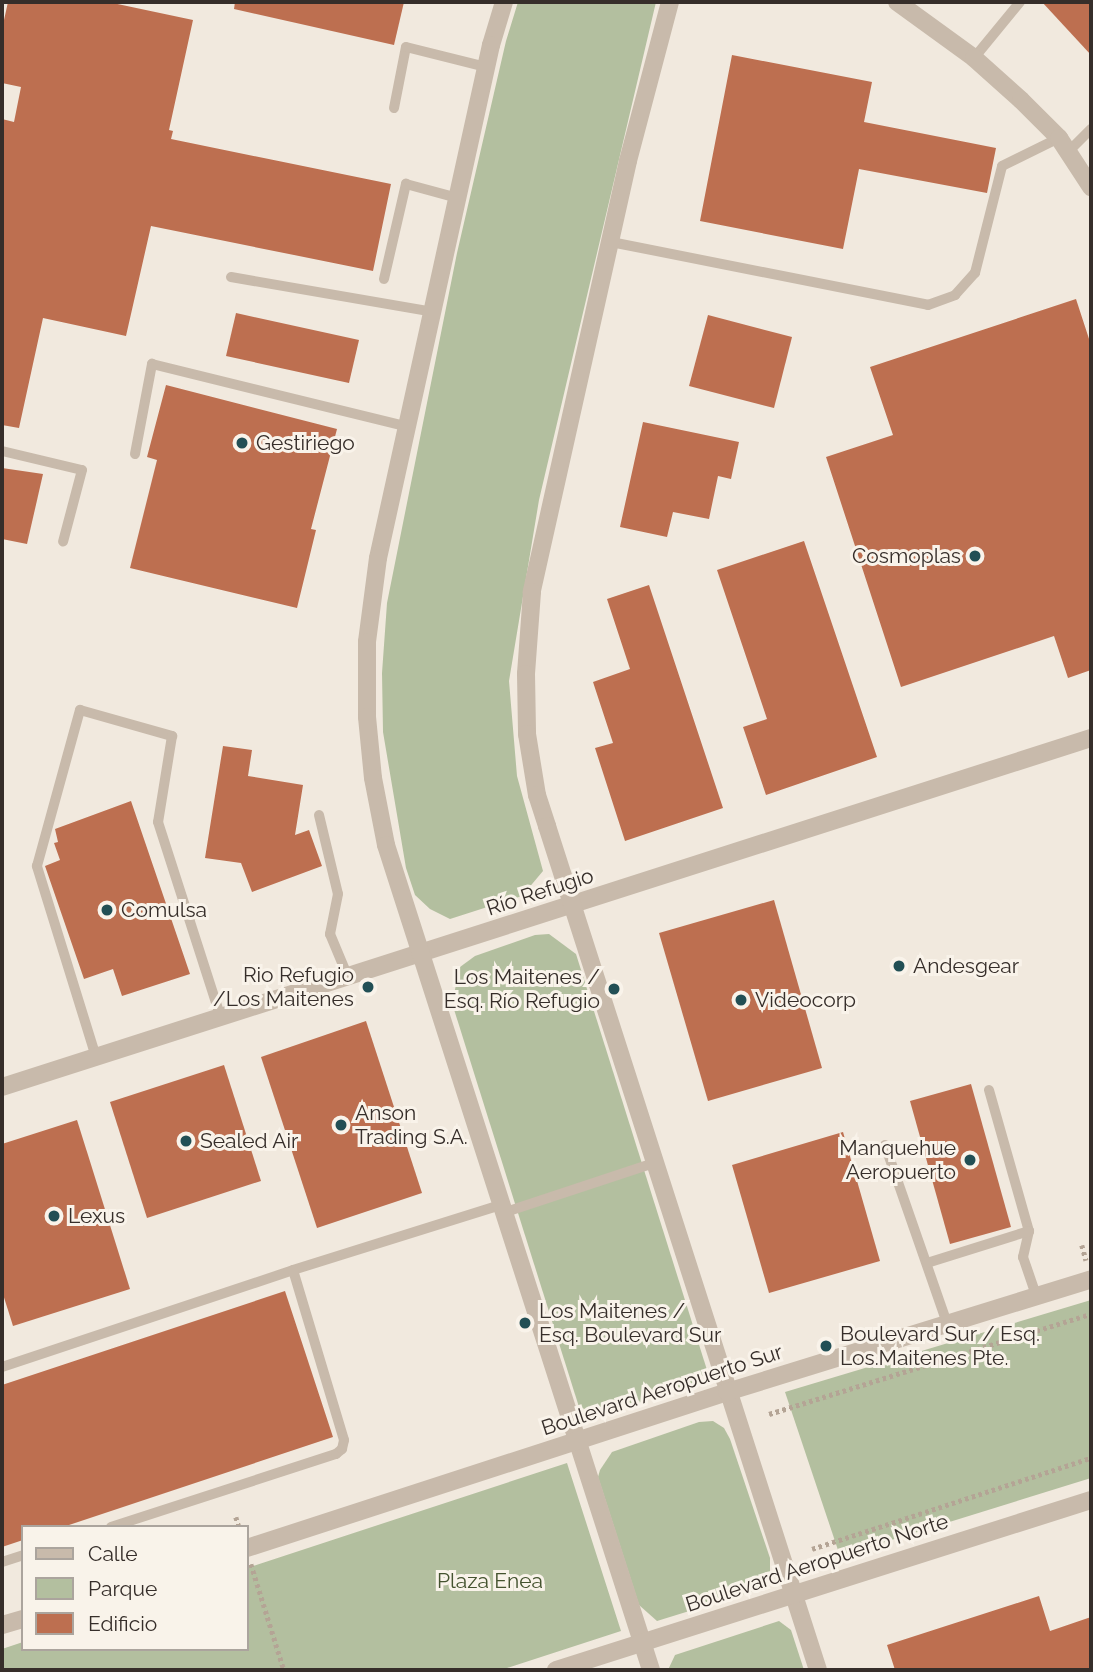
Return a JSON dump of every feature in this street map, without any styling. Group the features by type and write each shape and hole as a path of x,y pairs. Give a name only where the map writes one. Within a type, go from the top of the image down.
{"street":[{"path":"504,2 486,67 371,597 366,670 373,778 386,845 419,955 651,1670"},
{"path":"670,2 639,116 532,592 527,643 526,698 531,761 537,794 572,905 818,1670"},
{"path":"897,2 974,58 1064,145 1091,187"},
{"name":"Río Refugio","path":"2,1087 1091,738"},
{"name":"Boulevard Aeropuerto Sur","path":"249,1555 727,1392 1091,1279"},
{"name":"Boulevard Aeropuerto Norte","path":"556,1670 1091,1500"},
{"path":"2,1625 21,1620"}],"lane":[{"path":"974,58 1020,2"},
{"path":"394,108 406,47 486,67"},
{"path":"611,242 928,305 955,295 975,273 1002,166 1064,145 1091,129"},
{"path":"384,279 406,184 458,198"},
{"path":"231,277 433,312"},
{"path":"135,454 152,364 408,427"},
{"path":"2,451 82,470 63,542"},
{"path":"96,1057 37,866 80,710 172,736 158,822 221,1018"},
{"path":"319,815 338,894 330,934 348,977"},
{"path":"989,1090 1029,1231 1023,1256 1036,1295"},
{"path":"885,1144 947,1323"},
{"path":"2,1367 293,1270 654,1163"},
{"path":"927,1263 1029,1231"},
{"path":"117,1525 336,1454 342,1449 344,1440 293,1270"},
{"path":"2,1562 21,1556"}],"path":[{"path":"769,1414 1091,1314"},
{"path":"812,1549 1091,1458"},
{"path":"236,1517 238,1525"},
{"path":"249,1555 284,1670"}],"green space":[{"path":"518,2 656,2 539,500 509,681 517,776 543,871 522,896 450,919 430,909 415,895 406,868 383,732 382,673 387,603 457,253 506,41"},
{"path":"549,934 576,954 707,1370 696,1384 602,1415 579,1407 452,1003 460,967 475,956 535,935"},
{"path":"1091,1300 1091,1478 840,1556 785,1392"},
{"path":"713,1421 724,1428 730,1439 770,1558 770,1572 766,1584 754,1591 657,1621 639,1605 598,1477 612,1452 699,1422"},
{"name":"Plaza Enea","path":"567,1463 621,1631 501,1670 2,1670 2,1649 21,1643 21,1651 248,1651 248,1568"},
{"path":"779,1621 791,1630 804,1670 668,1670 675,1655"}],"building":[{"path":"8,2 108,2 193,20 169,130 173,131 171,139 391,184 373,271 151,226 126,336 43,318 19,428 2,425 2,119 14,122 21,87 2,83 2,29"},
{"path":"235,2 404,2 394,45 234,9"},
{"path":"1042,2 1091,2 1091,55"},
{"path":"732,55 872,82 864,122 996,148 987,193 859,169 843,249 700,221"},
{"name":"Cosmoplas","path":"1076,299 1091,345 1091,670 1068,678 1054,636 901,687 826,457 893,435 870,367"},
{"path":"236,313 359,340 349,383 226,356"},
{"path":"708,315 792,337 774,408 689,386"},
{"path":"166,385 337,429 311,529 316,530 297,608 130,568 157,460 147,457"},
{"path":"643,422 739,442 731,479 718,476 709,519 673,512 667,537 620,527"},
{"path":"2,468 43,474 27,544 2,539"},
{"path":"804,541 877,757 766,795 743,727 767,719 717,570"},
{"path":"649,585 723,808 625,841 595,748 613,743 593,682 630,669 607,599"},
{"path":"223,746 252,750 248,776 303,785 295,835 309,830 322,866 252,892 241,863 205,858"},
{"name":"Comulsa","path":"131,801 190,974 122,996 113,969 84,979 45,866 60,860 54,843 58,842 55,829"},
{"name":"Videocorp","path":"774,900 822,1068 708,1101 659,933"},
{"name":"Anson Trading S.A.","path":"366,1021 422,1193 317,1228 261,1057"},
{"name":"Sealed Air","path":"224,1065 261,1181 147,1218 110,1102"},
{"path":"971,1084 1011,1227 950,1244 910,1101"},
{"name":"Lexus","path":"77,1120 130,1289 13,1326 2,1291 2,1144"},
{"path":"843,1132 880,1261 769,1293 732,1165"},
{"path":"285,1291 333,1437 69,1525 21,1525 21,1541 2,1547 2,1385"},
{"path":"1039,1596 1050,1631 1091,1617 1091,1670 895,1670 887,1645"}],"place":[{"name":"Gestiriego","path":"242,443"},
{"name":"Cosmoplas","path":"975,556"},
{"name":"Comulsa","path":"107,910"},
{"name":"Andesgear","path":"899,966"},
{"name":"Rio Refugio /Los Maitenes","path":"368,987"},
{"name":"Los Maitenes / Esq. Río Refugio","path":"614,989"},
{"name":"Videocorp","path":"741,1000"},
{"name":"Anson Trading S.A.","path":"341,1125"},
{"name":"Sealed Air","path":"186,1141"},
{"name":"Manquehue Aeropuerto","path":"970,1160"},
{"name":"Lexus","path":"54,1216"},
{"name":"Los Maitenes / Esq. Boulevard Sur","path":"525,1323"},
{"name":"Boulevard Sur / Esq. Los.Maitenes Pte.","path":"826,1346"}]}
